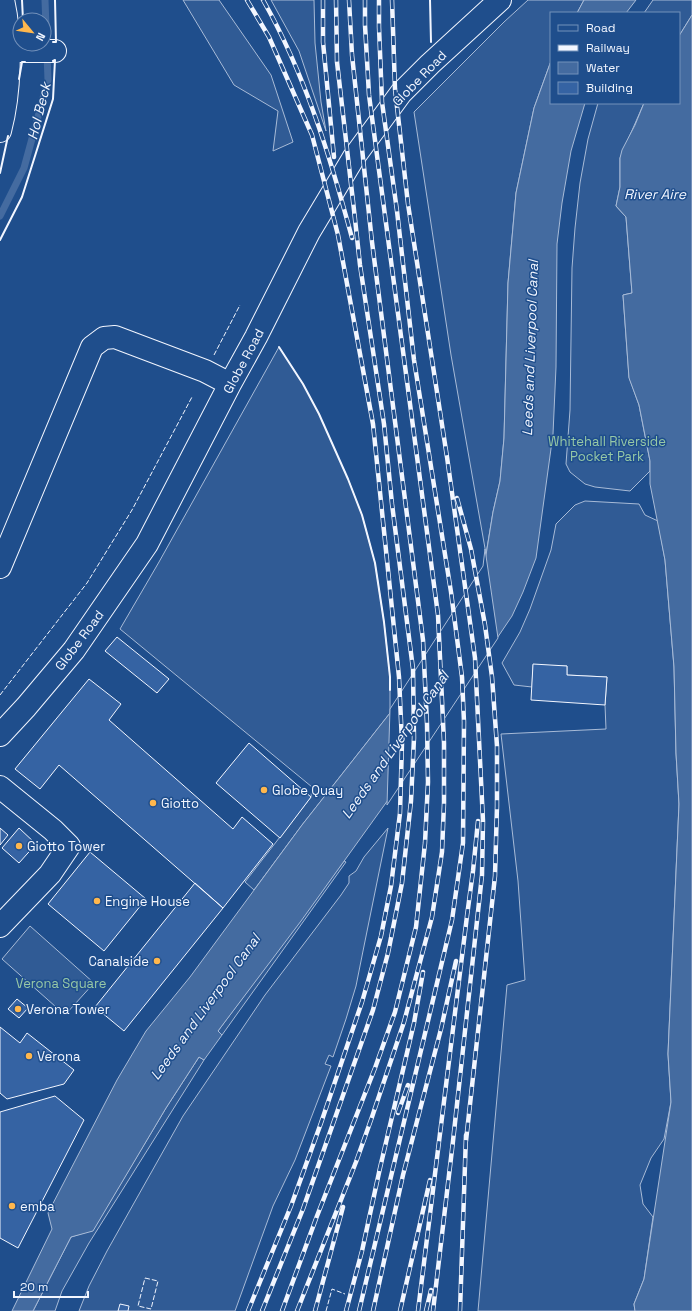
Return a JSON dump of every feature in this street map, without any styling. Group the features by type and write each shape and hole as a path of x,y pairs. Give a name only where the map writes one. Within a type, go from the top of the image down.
{"street":[{"path":"0,131 5,111 8,79 8,51 3,0"},
{"name":"Globe Road","path":"0,735 26,707 74,650 147,544 256,337 309,232 354,156 401,93 430,64 500,0"},
{"path":"0,567 92,347 104,338 115,337 205,371 230,384"},
{"path":"0,787 53,830 69,846 50,874 0,926"}],"shaded area":[{"path":"183,0 219,0 271,75 293,142 273,151 278,111 234,85"},
{"path":"271,0 314,0 315,43 321,102 326,131 299,51"},
{"path":"528,0 584,0 578,12 550,12 550,64 534,108 516,193 508,283 504,438 500,481 486,554 451,355 414,112"},
{"path":"653,0 692,0 692,15 680,34 680,12 645,12"},
{"name":"Whitehall Riverside Pocket Park","path":"598,104 644,104 620,158 620,187 616,206 626,217 632,293 623,295 629,377 639,405 650,461 650,471 630,491 595,487 585,484 570,472 566,464 570,410 572,268 580,183 588,139"},
{"path":"279,347 303,384 319,414 348,479 362,515 375,563 384,622 390,677 390,713 302,825 254,890 245,882 311,797 312,787 120,629"},
{"path":"585,501 639,504 645,515 658,521 665,560 674,667 679,804 668,1054 671,1102 664,1139 651,1158 640,1185 643,1204 653,1217 644,1279 634,1304 635,1311 478,1311 507,985 525,980 518,881 501,734 606,729 605,705 607,677 567,675 567,666 533,665 532,687 514,685 502,663 520,632 530,609 551,550 556,524 575,505"},
{"path":"388,828 356,986 346,1019 333,1057 329,1055 325,1064 331,1066 295,1160 273,1206 235,1311 79,1311 89,1286 107,1251 183,1116 265,995 341,895 349,883 349,876 356,871 364,857"},
{"path":"344,861 346,862 222,1035 218,1031"},
{"name":"Verona Square","path":"30,926 94,983 65,1015 2,959"},
{"path":"199,1057 204,1060 89,1243 62,1291 55,1311 33,1311 71,1237 93,1230 166,1108"}],"water":[{"path":"584,0 636,0 627,12 578,12"},
{"name":"River Aire","path":"692,15 692,1311 635,1311 634,1304 644,1279 671,1102 668,1054 679,804 674,667 665,560 650,484 650,461 639,405 629,378 623,295 632,293 626,217 616,206 620,187 620,158 622,150 644,104 680,104 680,34"},
{"name":"Leeds and Liverpool Canal","path":"550,64 550,104 585,104 571,151 562,203 557,244 556,367 553,434 536,558 523,592 512,616 388,800 301,921 218,1031 222,1035 204,1060 199,1057 166,1108 93,1231 71,1237 33,1311 12,1311 52,1229 48,1213 117,1080 146,1031 190,977 302,825 390,713 485,567 493,512 500,481 504,438 508,283 516,193 534,108"}],"pier":[{"path":"485,549 498,638 387,805 390,709 483,566"}],"building":[{"path":"117,637 169,679 157,693 105,651"},
{"path":"533,664 567,666 567,675 607,677 605,705 531,700"},
{"name":"Giotto","path":"89,679 121,704 109,720 233,829 242,817 273,844 223,908 59,765 40,789 15,769"},
{"name":"Globe Quay","path":"249,743 311,797 280,838 216,783"},
{"path":"0,828 8,835 0,845"},
{"name":"Giotto Tower","path":"19,828 36,844 19,863 2,848"},
{"name":"Engine House","path":"90,852 146,899 104,951 48,904"},
{"name":"Canalside","path":"195,883 223,908 124,1031 95,1007"},
{"name":"Verona Tower","path":"17,999 28,1008 19,1018 8,1009"},
{"name":"Verona","path":"0,1027 20,1043 27,1033 74,1070 64,1084 7,1099 0,1093"},
{"path":"55,1096 84,1120 18,1248 0,1238 0,1112"},
{"path":"120,1304 129,1306 128,1311 118,1311"}],"waterway":[{"name":"Hol Beck","path":"0,216 24,168 48,80 45,0"}],"railway":[{"path":"247,0 269,37 312,135 338,235 373,424 399,677 402,743 400,813 391,886 381,936 362,1002 321,1123 291,1206 248,1311"},
{"path":"263,0 292,57 304,86 335,177 352,238"},
{"path":"323,0 323,42 334,157"},
{"path":"262,1311 303,1209 373,1010 388,953 402,883 411,801 414,738 413,669 392,504 384,424 360,265 337,62 336,0"},
{"path":"282,1311 395,1012 416,927 425,843 428,782 423,640 372,242 352,55 349,0"},
{"path":"297,1311 356,1162 404,1022 432,917 442,852 444,743 438,615 369,95 365,0"},
{"path":"359,1311 452,920 463,843 464,722 462,677 451,592 414,360 397,211 382,102 379,0"},
{"path":"392,0 395,89 408,204 447,457 475,658 483,821 482,875 433,1311"},
{"path":"457,498 471,549 485,625 492,677 497,746 495,876 466,1141"},
{"path":"418,1311 478,821"},
{"path":"373,1311 403,1175 441,1029 456,961"},
{"path":"346,1311 362,1251 414,1023 423,972"},
{"path":"398,1113 408,1085"},
{"path":"460,1311 466,1135"},
{"path":"400,1311 430,1180"},
{"path":"315,1311 343,1207"},
{"path":"426,1311 431,1290"}],"fence":[{"path":"214,355 240,305"},
{"path":"0,695 87,583 132,510 192,397"},
{"path":"145,1278 158,1281 151,1309 138,1306 145,1278"},
{"path":"326,1311 332,1289 345,1294"}],"wall":[{"path":"22,0 23,12"},
{"path":"53,42 56,42 55,0"},
{"path":"430,0 431,42"},
{"path":"0,240 22,197 53,99 55,60 53,61"},
{"path":"19,79 22,62 25,62"},
{"path":"0,173 8,136"},
{"path":"279,347 303,384 319,414 348,479 362,515 375,563 384,622 390,690"}],"place":[{"name":"Globe Quay","path":"264,790"},
{"name":"Giotto","path":"153,803"},
{"name":"Giotto Tower","path":"19,846"},
{"name":"Engine House","path":"97,901"},
{"name":"Canalside","path":"157,961"},
{"name":"Verona Tower","path":"18,1009"},
{"name":"Verona","path":"29,1056"},
{"name":"emba","path":"12,1206"}]}
